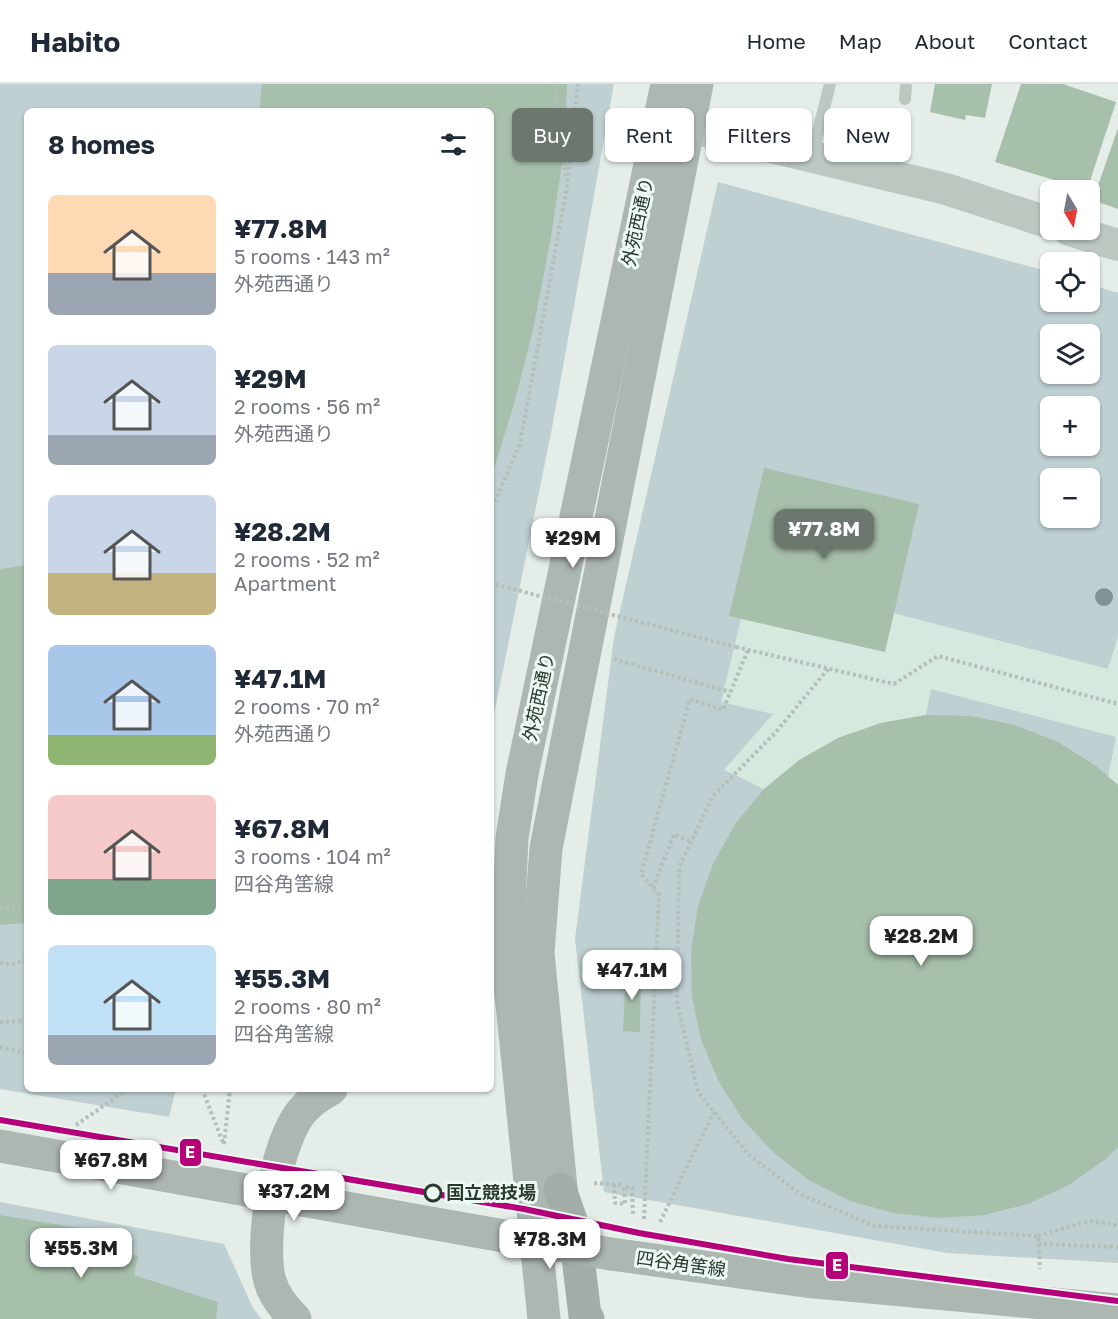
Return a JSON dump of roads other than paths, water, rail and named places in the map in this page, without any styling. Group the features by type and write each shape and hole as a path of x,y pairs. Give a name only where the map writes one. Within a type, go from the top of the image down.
{"highway":[{"path":"560,1189 575,1232 585,1316 588,1319"}],"main road":[{"name":"外苑西通り","path":"667,84 671,108"},
{"name":"外苑西通り","path":"682,108 696,84"},
{"name":"外苑西通り","path":"544,1319 515,1021 538,953 546,848 666,162"},
{"name":"外苑西通り","path":"515,1021 560,1189 576,1319"},
{"path":"295,1319 280,1302 270,1283 265,1241 281,1155 290,1129 304,1108 327,1092"},
{"name":"四谷角筈線","path":"0,1146 611,1254 805,1281 1118,1310"}],"street":[{"path":"812,156 946,189 1040,220"},
{"path":"1100,239 1118,245"}],"lane":[{"path":"812,156 830,84"},
{"path":"904,99 906,84"}],"place":[{"name":"国立競技場","path":"433,1193"}]}
